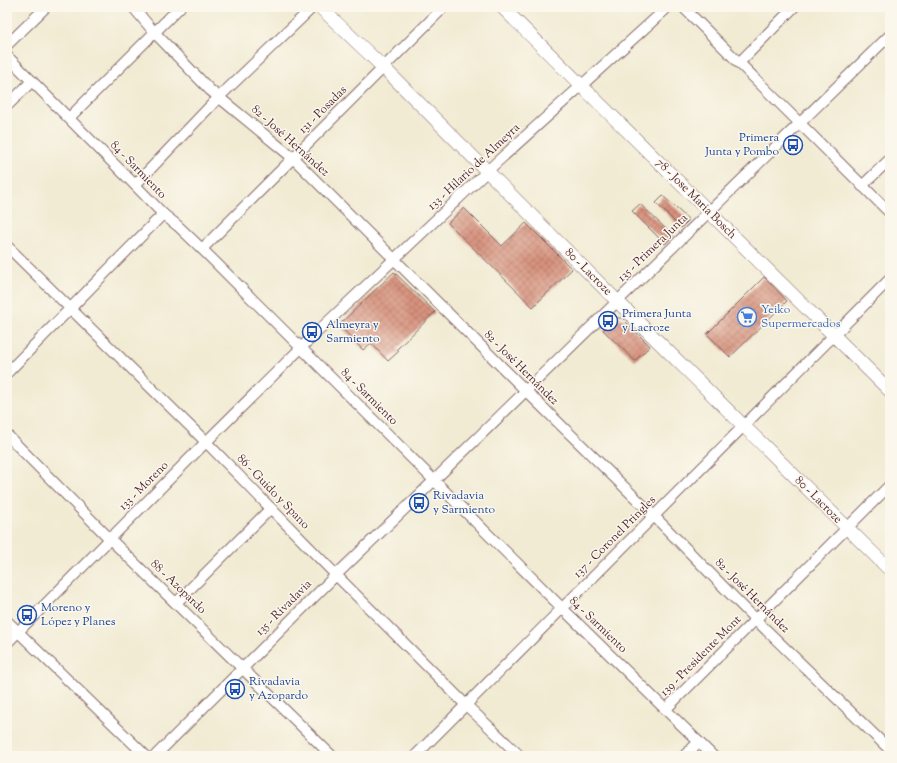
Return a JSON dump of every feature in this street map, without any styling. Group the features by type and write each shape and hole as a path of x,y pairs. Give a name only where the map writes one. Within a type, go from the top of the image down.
{"street":[{"path":"7,45 46,7"},
{"name":"82 - José Hernández","path":"133,7 154,32 219,97 293,158 526,391 654,516 756,620 890,750"},
{"path":"68,118 180,7"},
{"path":"135,184 219,97 313,7"},
{"name":"80 - Lacroze","path":"320,7 384,68 617,301 890,570"},
{"name":"131 - Posadas","path":"202,249 444,7"},
{"name":"78 - Jose Maria Bosch","path":"502,7 890,391"},
{"name":"133 - Hilario de Almeyra","path":"301,348 488,172 668,7"},
{"path":"683,7 890,214"},
{"path":"739,63 794,7"},
{"name":"135 - Primera Junta","path":"434,480 890,35"},
{"name":"84 - Sarmiento","path":"7,56 163,214 202,249 712,756"},
{"path":"7,106 32,81"},
{"path":"862,186 890,159"},
{"path":"7,373 163,214"},
{"name":"86 - Guido y Spano","path":"7,246 206,442 465,704 520,756"},
{"name":"137 - Coronel Pringles","path":"415,756 465,704 890,279"},
{"name":"133 - Moreno","path":"7,643 301,348"},
{"name":"88 - Azopardo","path":"7,435 110,539 332,756"},
{"name":"135 - Rivadavia","path":"155,756 336,575 434,480"},
{"name":"139 - Presidente Mont","path":"666,710 890,485"},
{"path":"176,603 271,508"},
{"path":"7,621 146,756"},
{"path":"684,756 699,742"}],"building":[{"path":"663,196 689,220 681,228 656,203"},
{"path":"640,204 673,236 665,244 632,211"},
{"path":"464,208 502,246 526,223 572,269 533,307 448,223"},
{"path":"394,272 435,312 397,349 399,351 388,361 371,343 363,350 339,325"},
{"name":"Yeiko Supermercados","path":"764,277 787,301 730,357 707,334"},
{"path":"615,318 622,318 650,346 635,361 603,330"}],"place":[{"name":"Primera Junta y Pombo","path":"793,145"},
{"name":"Yeiko Supermercados","path":"747,317"},
{"name":"Primera Junta y Lacroze","path":"608,321"},
{"name":"Almeyra y Sarmiento","path":"312,332"},
{"name":"Rivadavia y Sarmiento","path":"419,503"},
{"name":"Moreno y López y Planes","path":"27,615"},
{"name":"Rivadavia y Azopardo","path":"235,689"}]}
